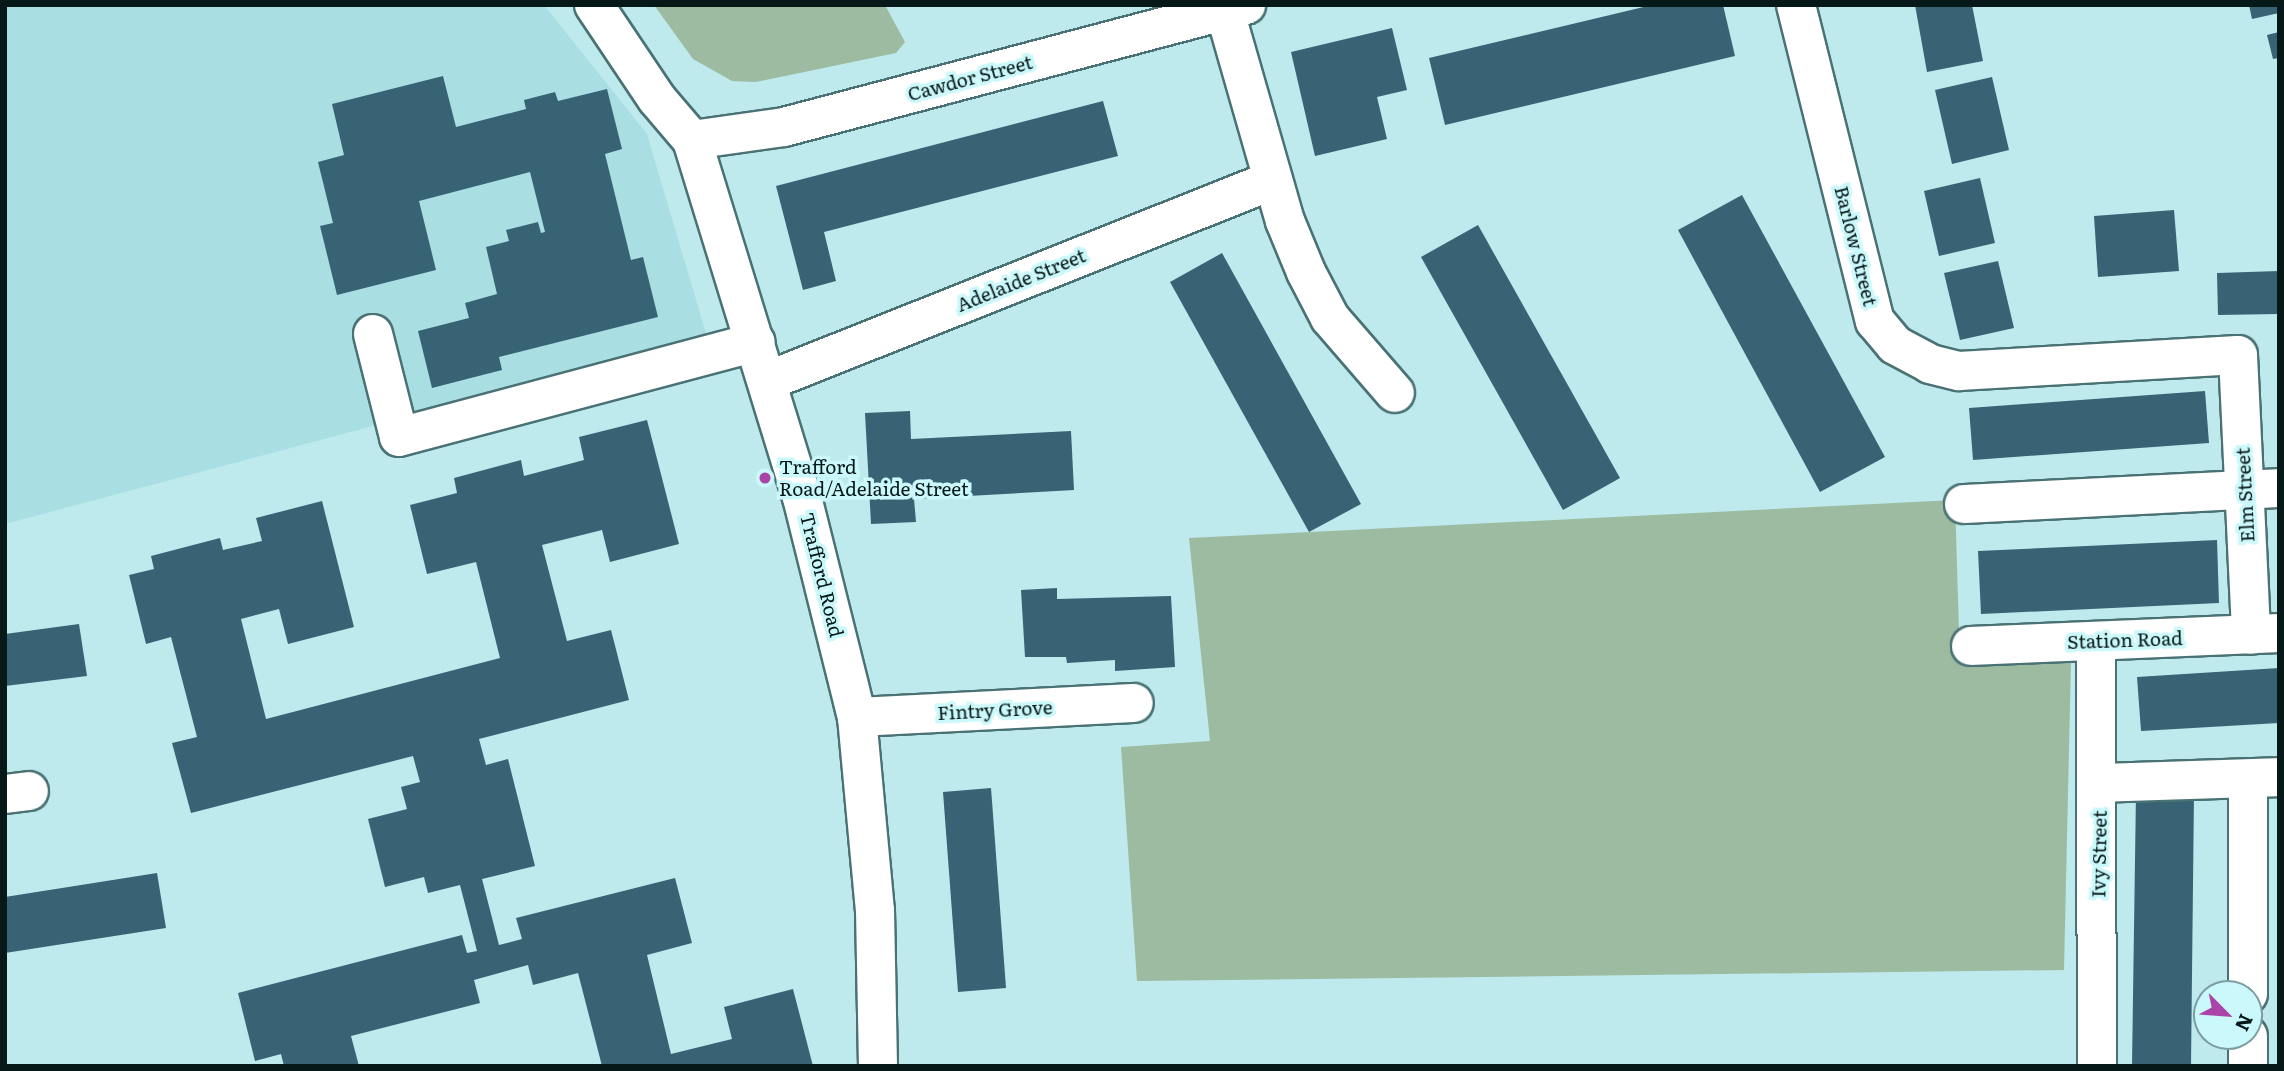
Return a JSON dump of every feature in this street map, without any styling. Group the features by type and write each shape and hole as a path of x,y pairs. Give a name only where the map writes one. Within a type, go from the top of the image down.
{"street":[{"name":"Trafford Road","path":"594,5 657,99 692,140 730,271 769,380 857,717 875,910 878,1066"},
{"name":"Barlow Street","path":"1796,5 1875,321 1895,345 1930,363 1959,371 2238,355"},
{"name":"Cawdor Street","path":"692,140 784,127 1231,7"},
{"path":"1231,7 1273,180 1306,272 1330,318 1363,362 1395,393"},
{"name":"Adelaide Street","path":"769,380 1273,180"},
{"path":"373,334 399,437 756,342"},
{"name":"Elm Street","path":"2238,355 2262,489 2265,634"},
{"path":"1964,504 2262,489"},
{"name":"Station Road","path":"1971,646 2265,634"},
{"name":"Ivy Street","path":"2096,641 2099,783 2097,1066"},
{"name":"Fintry Grove","path":"857,717 1134,703"},
{"path":"2099,783 2263,778 2249,980"}],"shaded area":[{"path":"5,5 544,5 647,134 707,337 5,524"}],"green space":[{"path":"654,5 885,5 905,42 896,53 756,82 732,81 693,59"},
{"path":"1955,500 1960,663 2071,661 2064,970 1137,981 1121,747 1210,741 1189,538"}],"building":[{"path":"1652,5 1723,5 1735,56 1445,125 1429,58"},
{"path":"1915,5 1972,5 1983,61 1927,72"},
{"path":"2249,5 2279,5 2279,13 2252,19"},
{"path":"1392,28 1407,90 1377,97 1387,139 1315,156 1291,52"},
{"path":"2279,32 2279,58 2273,59 2267,35"},
{"path":"443,76 456,127 526,109 524,100 555,92 558,101 607,89 622,149 605,154 631,260 643,257 658,317 499,357 502,370 432,388 418,331 469,318 465,303 497,294 486,247 509,241 506,230 538,222 541,233 545,232 530,172 419,201 436,270 337,295 320,226 333,223 318,162 344,155 332,104"},
{"path":"1992,77 2009,150 1952,164 1935,90"},
{"path":"1103,101 1118,156 824,232 836,281 803,290 776,186"},
{"path":"1980,178 1995,243 1939,256 1924,191"},
{"path":"1742,195 1885,457 1820,492 1678,230"},
{"path":"2174,210 2179,271 2098,277 2094,216"},
{"path":"1478,225 1620,478 1563,510 1421,257"},
{"path":"1222,253 1361,504 1309,532 1170,282"},
{"path":"1998,261 2014,328 1960,340 1944,273"},
{"path":"2279,271 2279,314 2218,315 2217,273"},
{"path":"2205,391 2209,443 1973,460 1969,408"},
{"path":"910,411 911,439 1071,431 1074,490 914,499 916,522 871,524 865,413"},
{"path":"647,420 679,544 610,562 602,530 542,545 567,641 611,630 629,700 479,739 486,765 508,759 535,866 482,879 499,945 522,939 516,918 675,878 692,943 647,955 671,1054 732,1039 724,1007 793,989 813,1066 602,1066 578,973 533,985 528,965 474,980 480,1003 351,1036 359,1066 284,1066 281,1054 255,1061 238,993 462,935 467,953 477,951 460,885 428,893 424,877 385,887 368,819 407,809 401,787 420,782 413,756 191,813 172,743 197,737 171,637 146,644 129,575 154,569 151,556 220,538 223,550 262,541 256,518 322,501 354,627 288,644 279,609 241,619 266,719 500,658 476,562 427,574 410,505 457,493 454,478 521,460 524,476 584,460 579,437"},
{"path":"2217,540 2219,603 1981,614 1978,551"},
{"path":"1057,588 1057,599 1171,596 1175,667 1115,671 1115,660 1067,663 1066,657 1025,657 1021,590"},
{"path":"79,624 87,676 5,686 5,634"},
{"path":"2279,668 2279,723 2141,731 2137,677"},
{"path":"991,788 1006,988 958,992 943,792"},
{"path":"2136,792 2194,793 2191,1066 2132,1066"},
{"path":"157,873 166,928 5,953 5,897"}],"place":[{"name":"Trafford Road/Adelaide Street","path":"765,478"}]}
